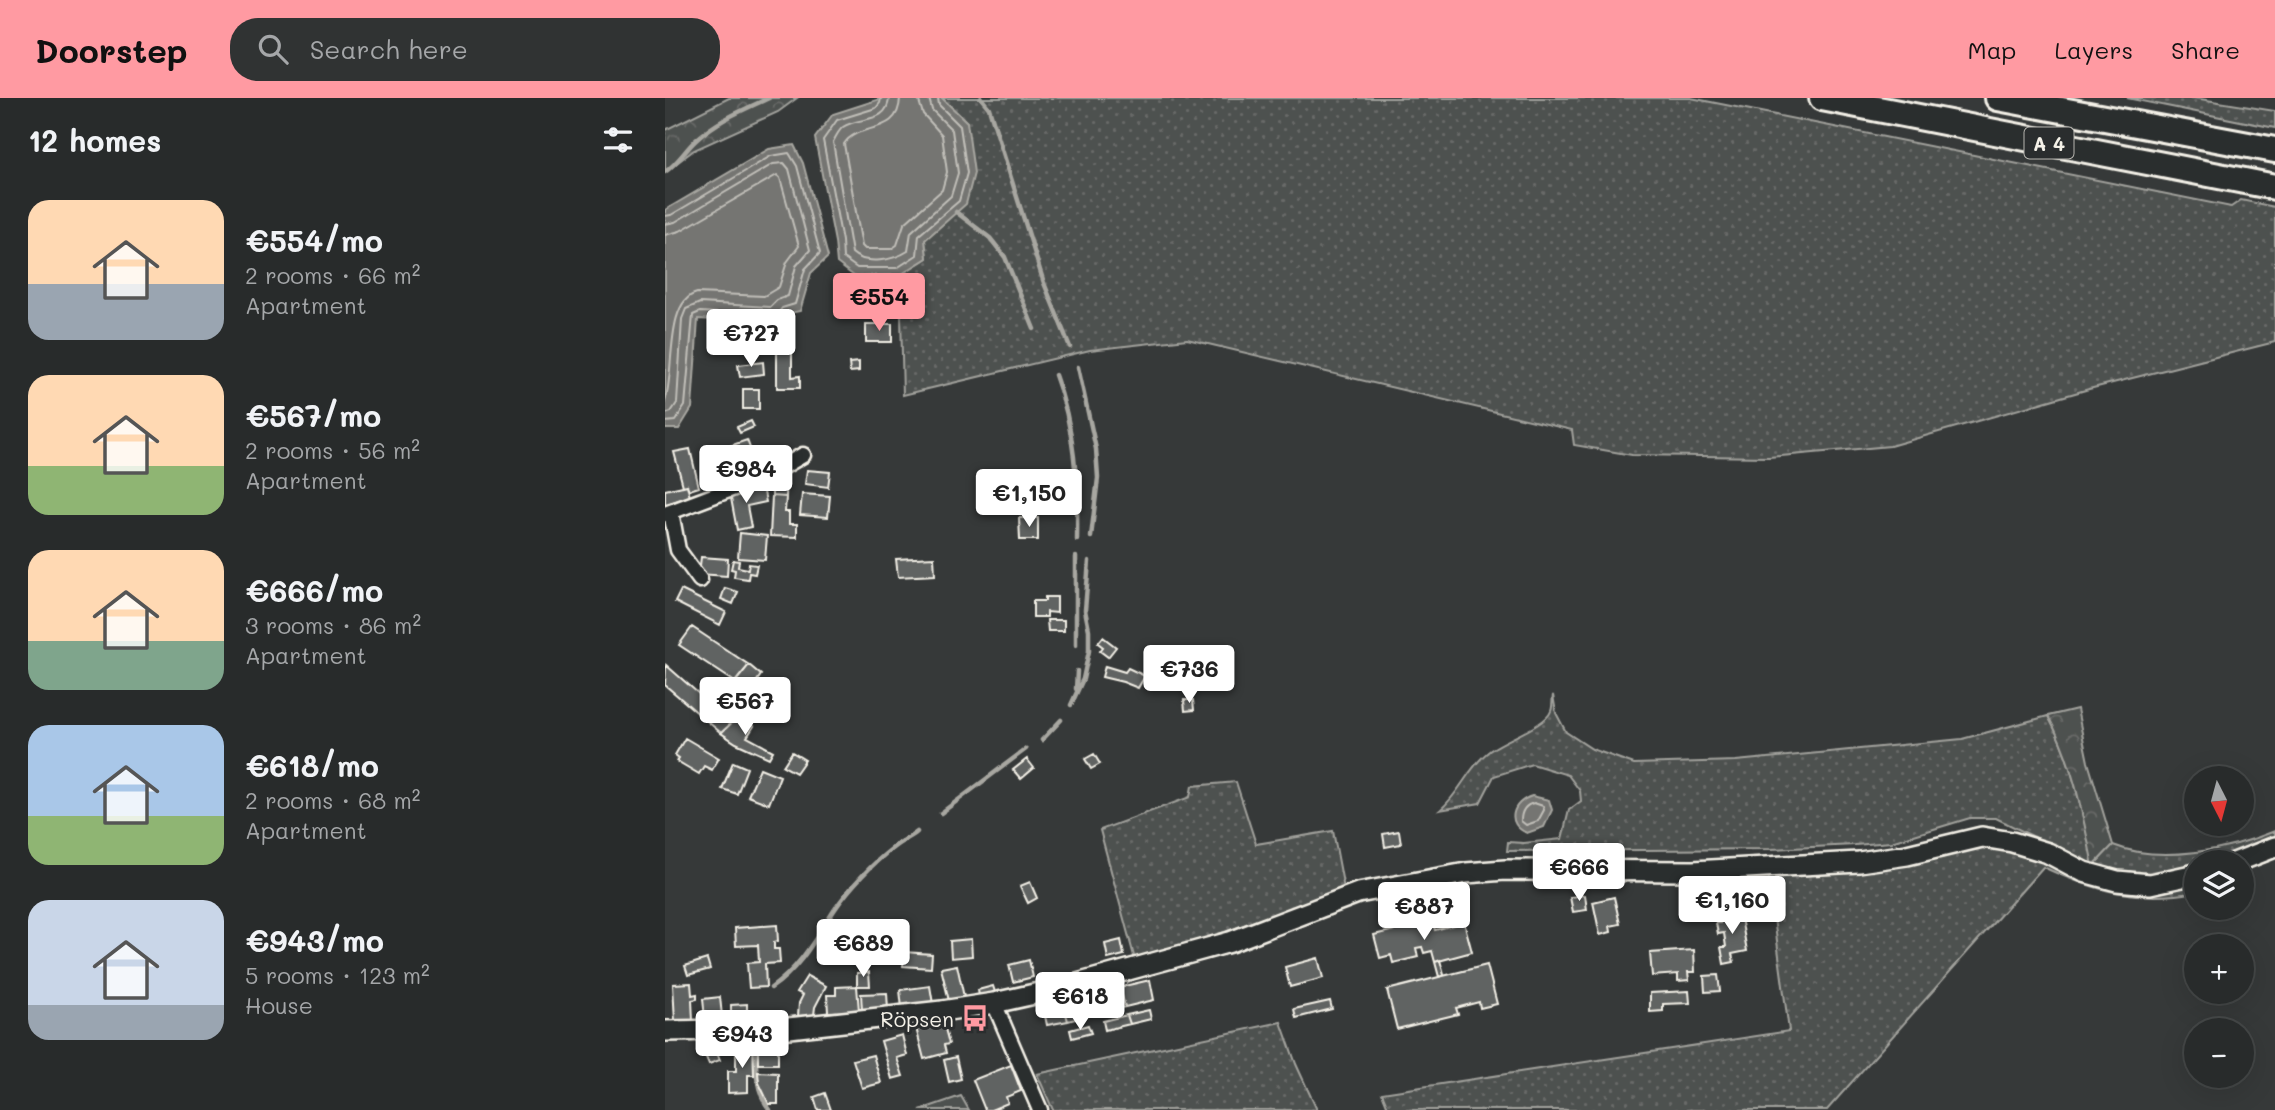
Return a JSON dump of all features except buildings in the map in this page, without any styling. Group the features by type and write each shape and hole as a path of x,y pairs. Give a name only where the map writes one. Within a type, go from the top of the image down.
{"highway":[{"name":"A 4","path":"1822,98 2275,187"},
{"name":"A 4","path":"1998,98 2275,150"}],"street":[{"path":"700,580 678,550 668,513 769,475 803,455"},
{"path":"665,1031 780,1029 994,1003 1066,987 1230,942 1358,893 1466,873 1505,870 1693,871 1859,862 1907,855 1982,836 2036,849 2084,872 2117,881 2150,884 2184,877"},
{"path":"2254,855 2275,847"},
{"path":"994,1003 1040,1110"}],"green space":[{"path":"729,98 797,98 778,112 694,150 665,172 665,130"},
{"path":"942,98 1691,98 2231,207 2241,200 2275,207 2275,342 2089,389 1890,446 1769,457 1632,455 1574,445 1572,430 1187,339 1090,350 903,395 900,275 927,258 925,240 967,122"},
{"path":"2127,98 2194,98 2275,111 2275,128"},
{"path":"1553,695 1556,713 1566,732 1592,749 1634,764 1736,761 1962,739 2048,716 2071,770 2094,865 2113,845 2152,854 2184,853 2184,869 2138,876 2093,866 1996,818 1970,818 1891,842 1855,845 1770,849 1507,851 1508,842 1562,839 1569,810 1581,801 1580,791 1568,775 1532,764 1494,776 1480,803 1440,810 1481,758 1541,722 1552,709"},
{"path":"2077,709 2088,762 2113,845 2093,866 2071,770 2048,716"},
{"path":"1236,782 1256,844 1333,831 1344,889 1185,946 1135,960 1100,830 1190,797 1192,786"},
{"path":"2275,831 2275,841 2249,850 2209,850"},
{"path":"1965,845 2029,852 2073,875 2184,881 2184,894 2155,896 2118,893 2081,883 2043,867 1827,1110 1389,1110 1382,1093 1789,1031 1768,873"},
{"path":"1281,1022 1317,1110 1053,1110 1037,1074"},
{"path":"961,1096 969,1110 920,1110"}],"water":[{"path":"883,98 942,98 967,122 974,173 966,204 925,240 927,258 900,275 854,276 837,263 815,138 833,114"},
{"path":"794,145 803,163 828,257 811,273 800,311 785,314 783,324 698,319 692,408 679,429 665,429 665,210 769,149"},
{"path":"1532,796 1549,800 1552,810 1544,827 1527,833 1516,824 1514,813 1520,803"}],"waterway":[{"path":"665,172 696,140 713,127 769,98"},
{"path":"981,98 989,108 1044,283 1070,347"},
{"path":"956,212 990,238 1005,257 1034,329"},
{"path":"1078,367 1096,449 1098,478 1091,537"},
{"path":"1055,375 1067,415 1074,456 1077,540"},
{"path":"1076,557 1076,645"},
{"path":"1071,705 1083,679 1089,651 1085,610 1089,561"},
{"path":"1076,689 1077,671"},
{"path":"1042,740 1061,720"},
{"path":"941,813 1026,749"},
{"path":"771,988 799,962 841,901 862,876 894,847 917,832"},
{"path":"756,1034 758,1084 770,1110"}],"place":[{"name":"Röpsen","path":"975,1018"}]}
